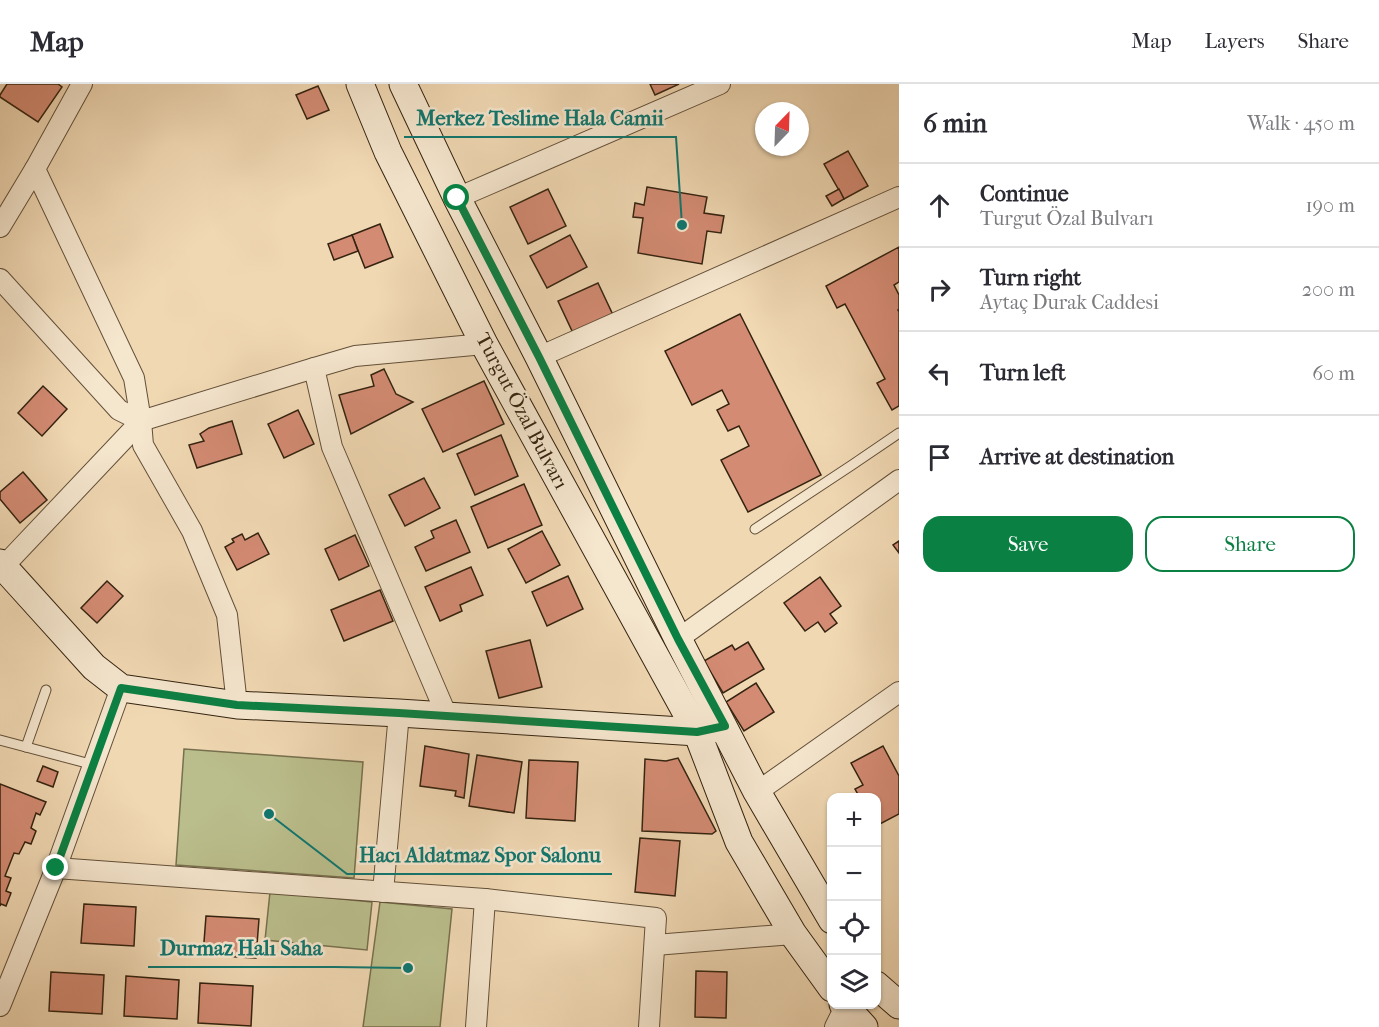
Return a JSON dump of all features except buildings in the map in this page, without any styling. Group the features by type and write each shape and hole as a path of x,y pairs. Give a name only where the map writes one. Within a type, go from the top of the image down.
{"main road":[{"name":"Turgut Özal Bulvarı","path":"360,84 388,152 484,344 697,732 740,842 827,988"},
{"name":"Turgut Özal Bulvarı","path":"403,84 457,198 539,357 678,639 725,726 757,792 827,913"},
{"path":"2,565 94,667 121,688 237,705 697,732 725,726"},
{"path":"881,989 899,1005"},
{"name":"Turgut Özal Bulvarı","path":"842,1009 864,1027"}],"street":[{"path":"0,227 82,84"},
{"path":"457,198 720,84"},
{"path":"35,169 134,378 143,445 192,531 227,615 237,705"},
{"path":"539,357 899,197"},
{"path":"0,279 120,410 141,422"},
{"path":"2,565 141,422 355,356 484,344"},
{"path":"314,368 332,447 447,716"},
{"path":"678,639 899,480"},
{"path":"0,1006 56,868 121,688"},
{"path":"757,792 899,692"},
{"path":"383,892 399,713"},
{"path":"56,868 485,899 656,918 649,1027"},
{"path":"476,1027 485,899"},
{"path":"655,945 793,934"}],"lane":[{"path":"755,529 899,433"},
{"path":"26,747 46,690"},
{"path":"0,740 94,765"}],"green space":[{"path":"184,749 363,762 354,878 176,865"},
{"path":"270,892 372,902 367,950 265,940"},
{"path":"380,902 452,909 440,1027 363,1027"}],"place":[{"name":"Merkez Teslime Hala Camii","path":"682,225"},
{"name":"Hacı Aldatmaz Spor Salonu","path":"269,814"},
{"name":"Durmaz Halı Saha","path":"408,968"}],"route":[{"path":"56,868 121,688 237,705 697,732 725,726 678,639 539,357 457,198"}]}
